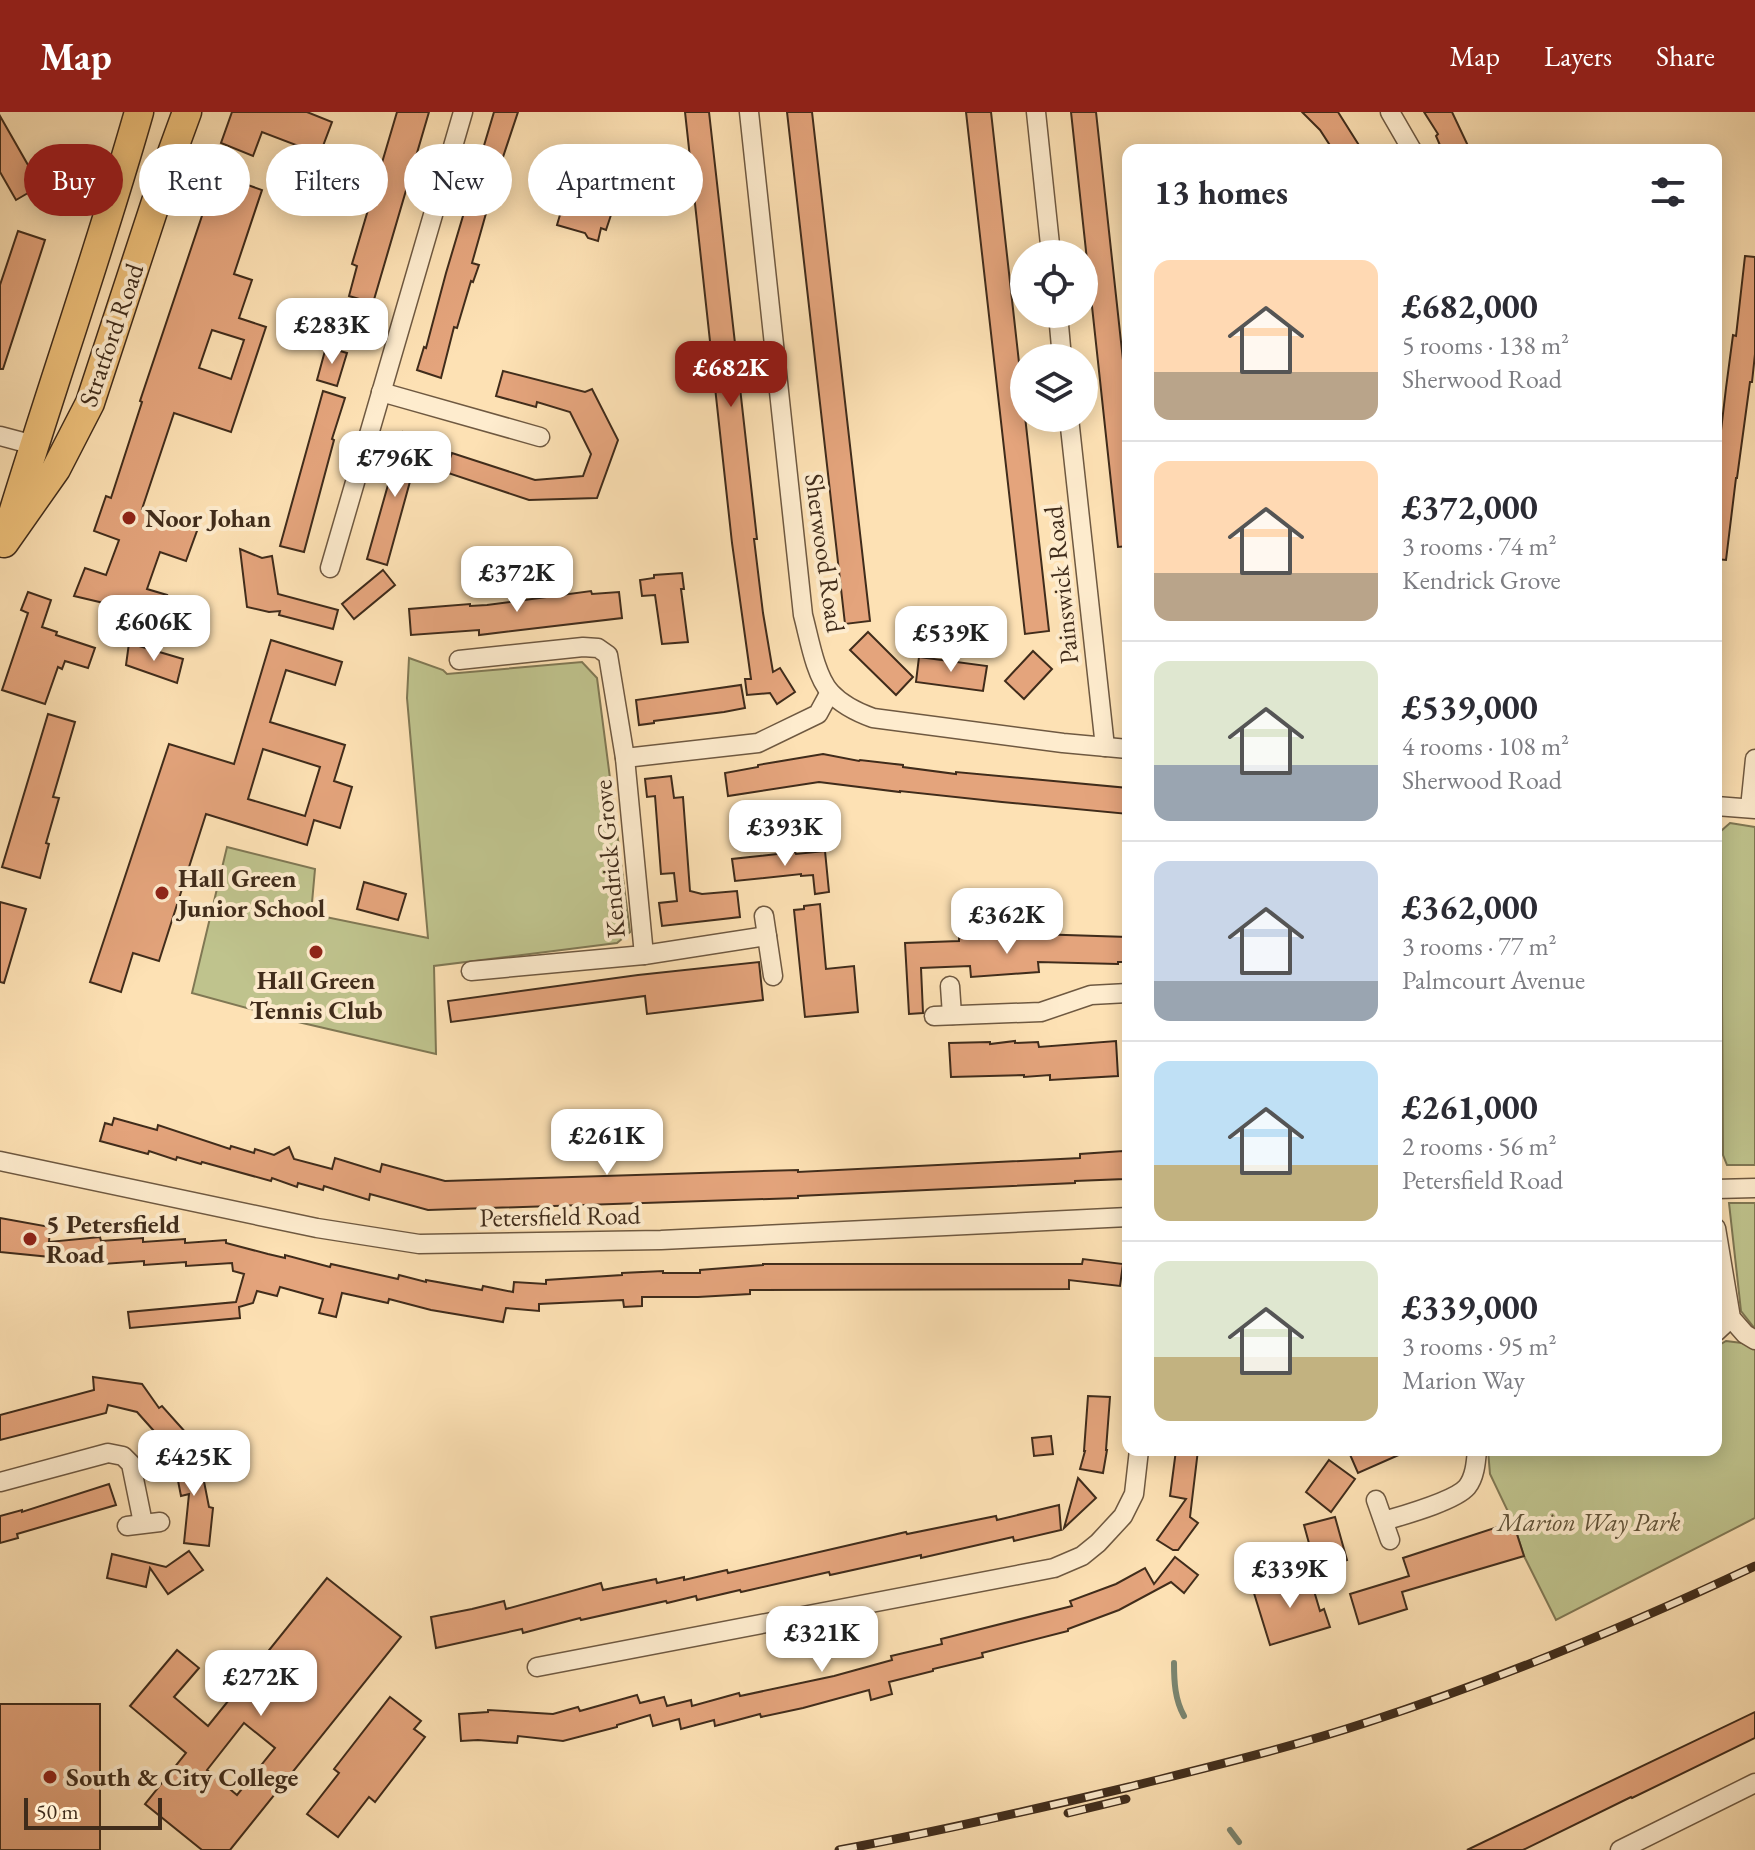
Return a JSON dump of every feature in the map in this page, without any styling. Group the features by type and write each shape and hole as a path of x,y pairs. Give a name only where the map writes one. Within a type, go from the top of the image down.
{"highway":[{"name":"Stratford Road","path":"2,549 139,112"},
{"name":"Stratford Road","path":"2,549 64,454 90,403 187,112"},
{"path":"34,445 64,454"}],"street":[{"path":"330,568 463,112"},
{"name":"Sherwood Road","path":"749,112 803,615 815,660 830,692"},
{"path":"1036,112 1050,240"},
{"path":"1390,112 1409,144"},
{"path":"381,392 540,437"},
{"name":"Painswick Road","path":"1071,432 1105,747"},
{"path":"0,436 34,445"},
{"name":"Kendrick Grove","path":"459,660 583,647 614,650 644,955"},
{"path":"830,692 858,712 873,718 1122,748"},
{"name":"Kendrick Grove","path":"625,758 758,743 818,714 830,692"},
{"path":"1722,806 1752,808 1755,759"},
{"path":"764,916 773,976"},
{"name":"Kendrick Grove","path":"471,971 644,955 767,936"},
{"path":"950,986 943,1016 1041,1012 1091,995 1122,993"},
{"name":"Petersfield Road","path":"0,1161 317,1228 419,1244 661,1240 1122,1217"},
{"path":"1722,1189 1755,1188"},
{"path":"1722,1264 1731,1318 1755,1340"},
{"path":"1722,1326 1731,1318"},
{"path":"0,1482 108,1453 123,1456 131,1464 144,1524"},
{"path":"537,1667 1054,1568 1082,1556 1123,1516 1134,1494 1138,1456"},
{"path":"1384,1521 1463,1491 1472,1479 1476,1456"},
{"path":"1376,1500 1390,1540"},
{"path":"1620,1850 1755,1783"}],"green space":[{"path":"409,658 447,674 582,662 597,678 630,932 617,943 434,966 436,1054 298,1022 192,993 227,847 315,869 311,914 428,938 407,698"},
{"path":"1730,823 1755,827 1755,1165 1727,1165 1723,1155 1722,830"},
{"path":"1729,1203 1755,1203 1755,1329 1741,1311"},
{"name":"Marion Way Park","path":"1722,1343 1742,1343 1755,1348 1755,1518 1556,1620 1524,1556 1513,1522 1490,1474 1488,1456 1722,1456"}],"building":[{"path":"232,112 307,112 332,122 324,144 294,144 262,132 253,156 250,155 250,144 221,143"},
{"path":"397,112 429,112 420,144 404,144 404,197 373,303 349,296 357,266 352,264 366,216 388,216 388,144"},
{"path":"494,112 518,112 507,144 484,144"},
{"path":"685,112 709,112 763,613 773,672 780,668 795,692 777,704 770,693 747,695 745,679 751,679 732,543 696,216 703,216 703,144 688,144"},
{"path":"787,112 812,112 870,621 845,624"},
{"path":"966,112 991,112 1010,282 1010,328 1015,328 1017,344 1010,344 1010,432 1027,432 1049,631 1025,634"},
{"path":"1071,112 1096,112 1122,351 1122,547 1118,547 1094,328 1098,328 1098,240 1085,240"},
{"path":"1302,112 1338,112 1358,144 1329,144"},
{"path":"1424,112 1452,112 1467,144 1439,144 1438,134"},
{"path":"0,116 24,158 24,195 16,200 0,172"},
{"path":"250,186 262,190 234,274 252,280 239,318 266,327 231,432 174,413 142,509 198,528 186,561 160,552 147,589 167,595 159,616 74,596 85,568 106,575 119,540 94,531 106,496 111,498 202,216 250,216","holes":["212,330 244,340 231,379 199,368"]},
{"path":"463,216 485,216 472,263 479,265 457,328 454,327 441,378 417,370"},
{"path":"560,216 611,216 606,230 601,228 598,241 588,238 585,233 557,225"},
{"path":"18,231 45,240 3,369 0,369 0,285"},
{"path":"1745,256 1755,257 1755,354 1726,560 1722,560 1722,424 1733,335 1736,336"},
{"path":"342,322 364,329 358,348 336,341"},
{"path":"326,347 347,353 337,386 317,380"},
{"path":"503,371 585,392 592,389 618,440 597,498 529,500 445,472 452,453 535,480 583,476 591,454 570,412 537,402 536,407 496,396"},
{"path":"323,391 345,398 304,552 280,546"},
{"path":"403,432 422,438 387,565 367,559"},
{"path":"240,549 262,558 272,556 278,594 338,610 333,629 279,615 280,611 247,607"},
{"path":"383,570 395,585 354,619 342,604"},
{"path":"682,573 688,642 662,644 655,595 642,596 640,580 654,578 654,575"},
{"path":"591,591 592,594 619,592 622,618 479,635 479,630 411,635 409,609 487,605"},
{"path":"28,592 51,600 42,627 95,648 88,668 65,661 62,669 58,667 45,704 2,690 28,613 21,610"},
{"path":"868,632 913,677 896,695 850,650"},
{"path":"271,640 342,662 335,685 286,670 270,722 345,745 334,781 352,787 340,828 314,820 307,845 206,814 159,961 133,953 121,992 90,982 169,744 234,764","holes":["263,749 320,767 305,816 248,799"]},
{"path":"129,643 183,659 177,683 126,665"},
{"path":"1033,651 1052,669 1024,699 1005,681"},
{"path":"919,657 987,666 983,691 916,682"},
{"path":"741,685 745,708 639,725 636,700"},
{"path":"48,714 75,722 53,797 59,798 40,878 2,867"},
{"path":"823,754 956,774 1122,787 1122,813 819,782 728,796 725,773"},
{"path":"671,776 674,798 683,797 690,891 702,894 737,891 740,917 662,926 659,903 677,901 674,873 661,874 655,796 647,797 645,779"},
{"path":"825,851 829,892 815,894 813,875 735,881 732,859"},
{"path":"364,882 406,894 398,920 357,909"},
{"path":"0,902 26,909 4,983 0,982"},
{"path":"820,904 826,969 854,966 858,1012 805,1017 794,910"},
{"path":"1035,931 1035,934 1122,937 1122,962 1038,962 1039,972 971,977 970,966 921,968 923,1013 909,1014 905,943 959,941 959,938"},
{"path":"759,962 763,1000 647,1014 645,996 451,1022 448,1001"},
{"path":"1116,1041 1118,1076 1050,1080 1050,1075 951,1077 949,1043 1038,1042 1039,1047"},
{"path":"114,1118 157,1130 158,1125 230,1149 231,1146 254,1153 255,1149 274,1155 289,1147 294,1159 332,1169 335,1158 380,1172 382,1164 445,1181 798,1172 1080,1158 1080,1154 1122,1151 1122,1179 798,1198 428,1210 370,1194 369,1200 324,1186 323,1190 298,1183 297,1187 272,1178 271,1181 202,1162 177,1157 176,1160 100,1141 105,1123 112,1125"},
{"path":"0,1218 50,1227 49,1242 100,1237 101,1241 143,1238 143,1242 185,1239 185,1243 226,1240 226,1243 268,1254 285,1258 285,1255 330,1267 331,1264 398,1279 399,1275 426,1282 482,1290 483,1286 513,1292 514,1282 546,1284 546,1280 663,1271 700,1273 700,1270 763,1264 1082,1264 1083,1259 1122,1264 1122,1271 1120,1286 1069,1280 1069,1289 750,1290 750,1294 642,1297 642,1306 624,1307 623,1300 539,1304 539,1311 506,1308 503,1322 431,1310 389,1299 388,1303 342,1293 336,1317 319,1313 323,1299 280,1287 277,1296 257,1291 253,1303 239,1307 240,1318 130,1328 128,1312 236,1302 244,1274 233,1271 232,1263 186,1266 186,1262 144,1265 144,1261 103,1264 103,1261 60,1265 60,1258 0,1252"},
{"path":"93,1377 142,1384 159,1408 162,1406 187,1434 170,1449 137,1412 108,1405 106,1413 0,1440 0,1415 94,1390"},
{"path":"1088,1396 1110,1397 1103,1473 1080,1469 1085,1451"},
{"path":"1051,1436 1053,1454 1034,1456 1032,1438"},
{"path":"198,1451 209,1507 213,1508 209,1546 184,1543 189,1494 181,1496 173,1455"},
{"path":"1175,1456 1197,1456 1190,1517 1198,1523 1178,1550 1157,1540 1186,1499 1170,1496"},
{"path":"1351,1456 1396,1456 1358,1473"},
{"path":"1329,1460 1355,1479 1331,1512 1306,1492"},
{"path":"1078,1478 1096,1498 1064,1528"},
{"path":"109,1484 116,1505 17,1534 18,1538 0,1543 0,1516"},
{"path":"1059,1505 1061,1530 1014,1541 1013,1537 921,1558 921,1555 830,1575 829,1572 697,1600 696,1596 666,1601 523,1633 522,1629 436,1648 431,1617 504,1601 506,1609 601,1583 603,1590 656,1579 657,1583 727,1570 728,1573 906,1532 996,1516 997,1520"},
{"path":"1335,1517 1347,1560 1316,1569 1304,1525"},
{"path":"1513,1522 1524,1556 1402,1592 1407,1609 1359,1624 1350,1594 1409,1576 1403,1558"},
{"path":"189,1551 203,1570 168,1594 150,1568 146,1587 107,1578 112,1554 166,1567"},
{"path":"1175,1557 1198,1575 1184,1593 1171,1582 1119,1610 1068,1631 982,1653 983,1657 889,1682 892,1694 871,1700 869,1690 803,1708 761,1717 760,1714 715,1726 714,1720 681,1729 679,1719 653,1726 650,1715 563,1741 518,1736 517,1743 461,1741 459,1714 488,1710 553,1714 578,1707 580,1711 637,1695 640,1703 664,1697 667,1706 691,1700 692,1706 739,1693 740,1696 834,1676 892,1660 891,1656 942,1644 941,1639 1072,1606 1070,1601 1116,1584 1145,1568 1154,1584"},
{"path":"1309,1574 1320,1611 1324,1609 1330,1627 1270,1645 1253,1590"},
{"path":"327,1578 401,1637 230,1850 202,1850 145,1804 186,1753 130,1706 177,1650 199,1668 174,1697 208,1726","holes":["244,1723 275,1748 237,1795 207,1770"]},
{"path":"390,1697 421,1721 414,1729 425,1737 375,1802 369,1797 338,1837 307,1814 339,1773 334,1769"},
{"name":"South & City College","path":"0,1704 100,1704 100,1850 0,1850"},
{"path":"1755,1712 1755,1738 1632,1798 1523,1850 1467,1850"}],"waterway":[{"path":"1174,1663 1176,1691 1184,1716"},
{"path":"1230,1830 1239,1842"}],"railway":[{"path":"839,1850 1129,1787 1338,1731 1467,1688 1564,1650 1755,1566"},
{"path":"1068,1813 1126,1799"}],"place":[{"name":"Noor Johan","path":"129,518"},
{"name":"Hall Green Junior School","path":"162,893"},
{"name":"Hall Green Tennis Club","path":"316,952"},
{"name":"5 Petersfield Road","path":"30,1239"},
{"name":"South & City College","path":"50,1777"}]}
